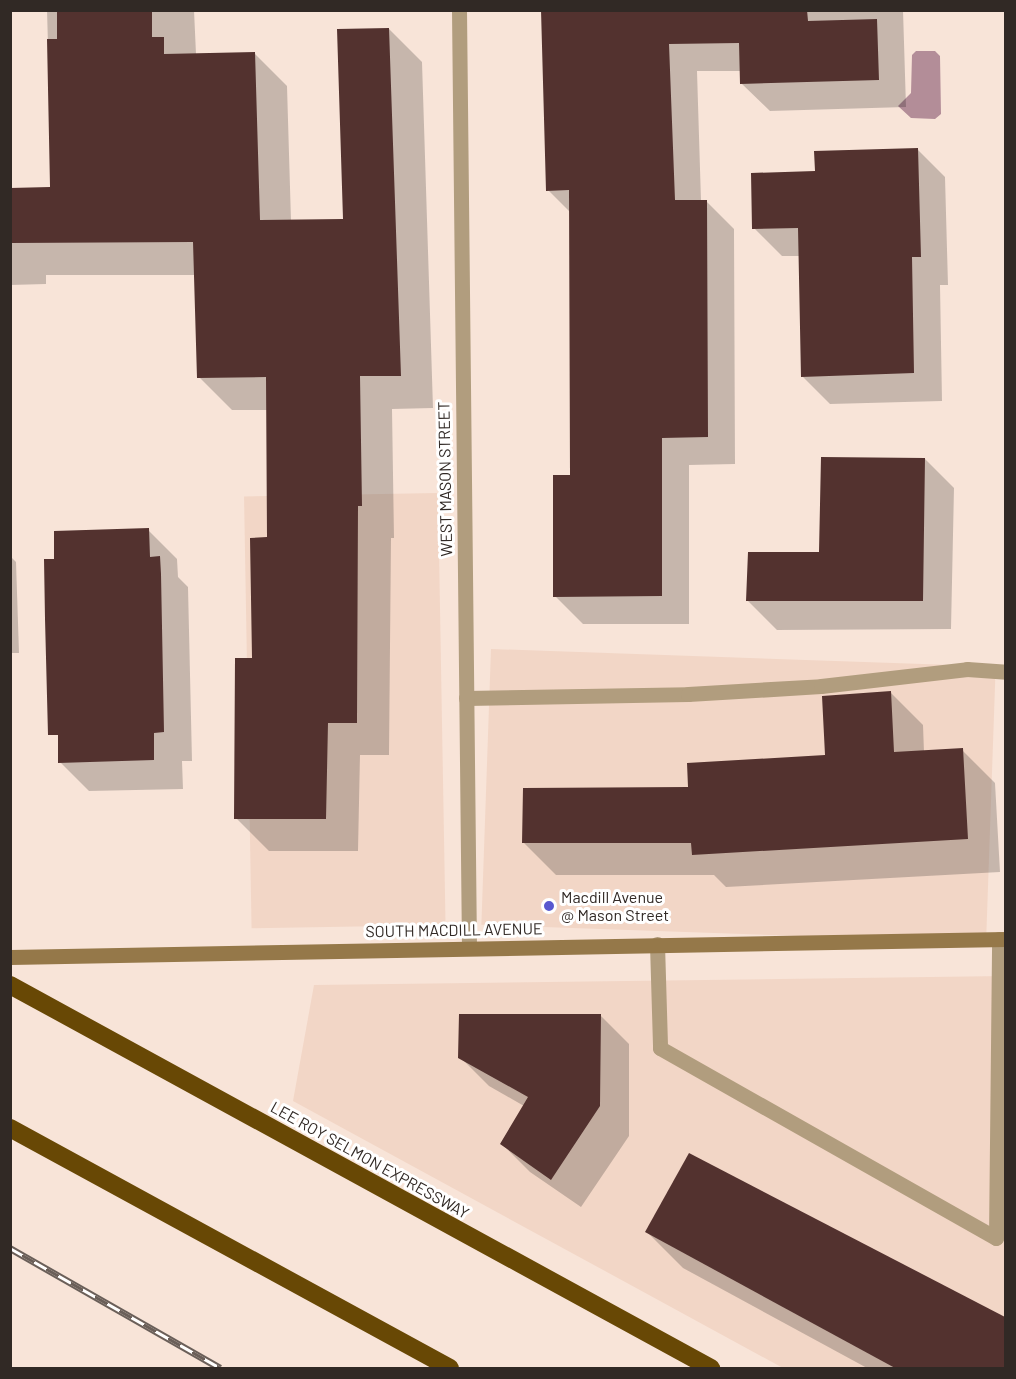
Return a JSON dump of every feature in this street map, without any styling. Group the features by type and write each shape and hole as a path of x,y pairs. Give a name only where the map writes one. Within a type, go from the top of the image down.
{"highway":[{"name":"LEE ROY SELMON EXPRESSWAY","path":"10,985 711,1368"},
{"path":"10,1128 450,1368"}],"street":[{"name":"WEST MASON STREET","path":"459,10 469,948"},
{"path":"466,698 688,694 821,686 967,669 1005,672"},
{"path":"657,944 660,1048 996,1238 1002,939"},
{"name":"SOUTH MACDILL AVENUE","path":"10,957 1002,939"}],"shaded area":[{"path":"916,51 935,51 940,56 941,114 935,119 911,118 898,106 911,93 912,55"},
{"path":"438,493 446,925 252,928 244,496"},
{"path":"491,649 996,667 986,942 481,925"},
{"path":"1005,976 1005,1368 783,1368 293,1101 314,985"}],"building":[{"path":"57,10 152,10 152,37 164,37 164,54 255,52 260,220 343,219 337,29 389,28 401,376 360,376 362,506 358,506 357,723 328,723 326,819 234,819 235,658 252,658 250,538 267,537 266,377 197,378 193,242 10,243 10,188 50,187 47,39 57,39"},
{"path":"541,10 807,10 808,21 877,19 879,80 740,84 739,43 669,44 675,200 707,200 708,437 662,438 662,596 553,597 553,475 570,475 569,190 546,191"},
{"path":"918,148 921,257 912,257 914,373 801,377 798,228 752,229 751,173 815,171 814,151"},
{"path":"821,457 925,458 923,601 746,601 748,552 819,552"},
{"path":"149,528 150,557 160,556 161,574 164,732 154,733 154,760 58,763 58,735 48,735 45,619 44,559 54,559 54,531"},
{"path":"891,691 894,752 963,748 968,839 692,855 691,843 522,843 523,788 688,787 687,763 825,755 822,696"},
{"path":"459,1014 601,1014 600,1106 551,1180 500,1144 528,1097 458,1058"},
{"path":"689,1153 1005,1317 1005,1368 895,1368 645,1232"}],"railway":[{"path":"10,1248 220,1368"}],"place":[{"name":"Macdill Avenue @ Mason Street","path":"549,906"}]}
